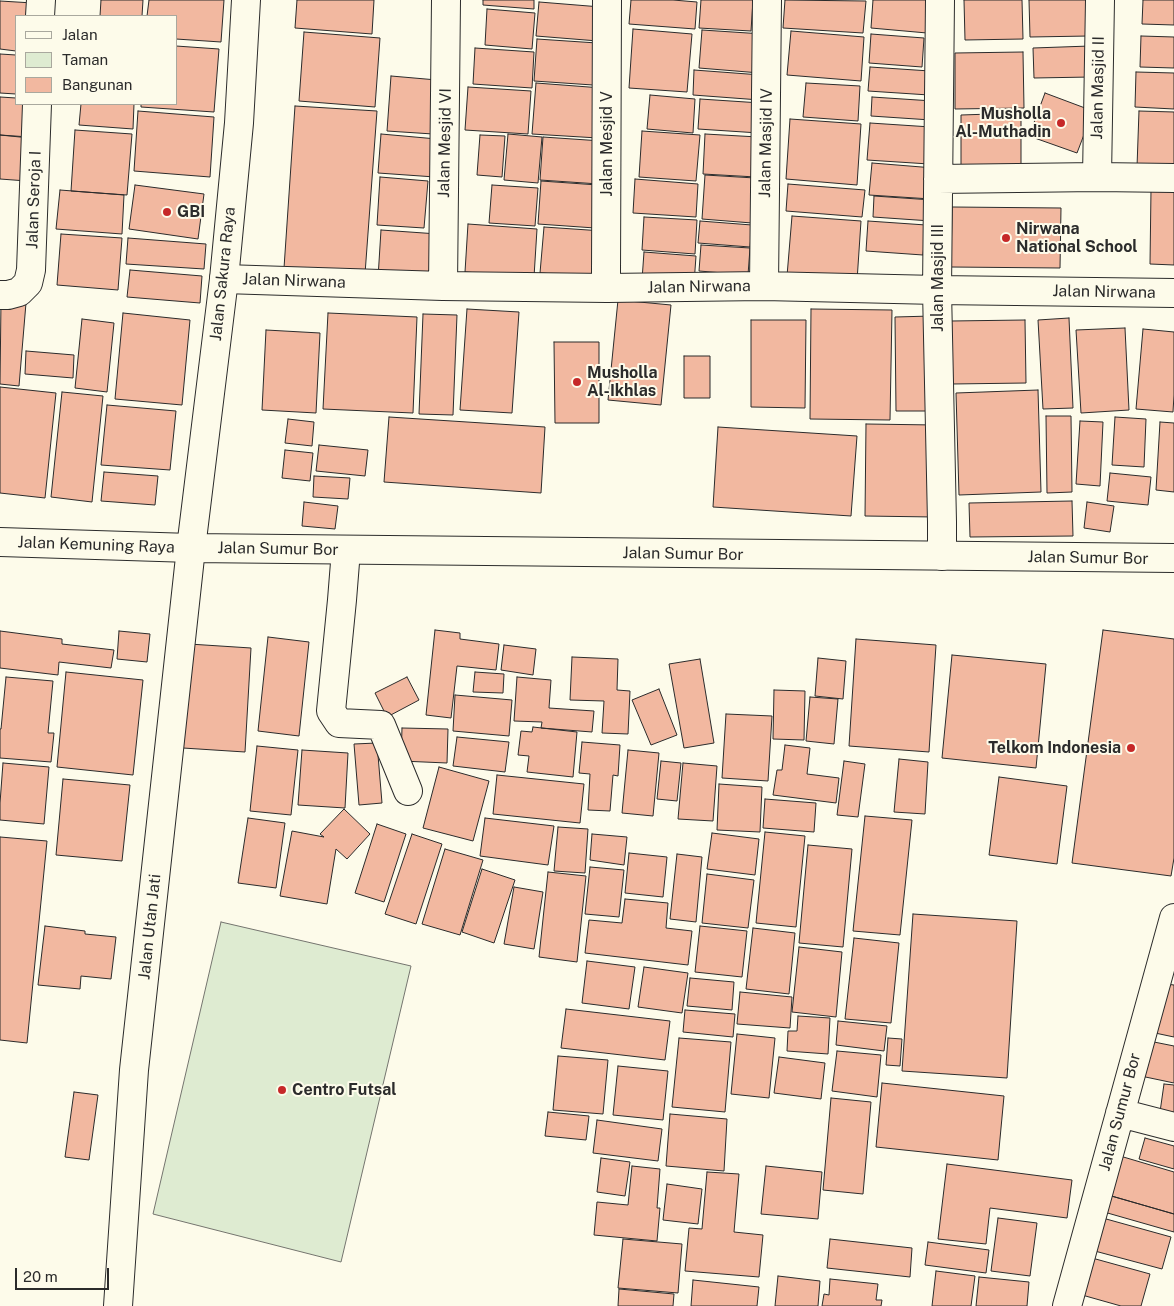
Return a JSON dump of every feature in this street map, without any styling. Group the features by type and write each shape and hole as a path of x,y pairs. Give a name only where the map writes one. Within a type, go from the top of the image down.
{"street":[{"path":"40,0 40,15"},
{"name":"Jalan Sakura Raya","path":"191,548 224,279 239,123 246,0"},
{"name":"Jalan Mesjid VI","path":"443,286 446,0"},
{"name":"Jalan Mesjid V","path":"607,0 606,274 608,288"},
{"name":"Jalan Masjid IV","path":"764,286 767,0"},
{"name":"Jalan Masjid III","path":"940,0 937,290 942,556"},
{"name":"Jalan Masjid II","path":"1097,177 1100,0"},
{"name":"Jalan Seroja I","path":"10,293 28,283 31,270 37,105"},
{"path":"938,179 1174,178"},
{"name":"Jalan Nirwana","path":"224,279 443,286 608,288 764,286 1174,293"},
{"path":"200,483 201,504 209,523 224,538 243,547 264,549"},
{"name":"Jalan Kemuning Raya","path":"0,542 191,548"},
{"name":"Jalan Sumur Bor","path":"191,548 1174,558"},
{"name":"Jalan Utan Jati","path":"118,1306 134,1070 191,548"},
{"path":"346,550 331,711 340,723 381,725 408,791"},
{"name":"Jalan Sumur Bor","path":"1067,1306 1174,918"},
{"path":"1120,1113 1174,1126"}],"green space":[{"name":"Centro Futsal","path":"221,922 411,966 341,1262 153,1214"}],"building":[{"path":"101,0 143,0 142,15 100,15"},
{"path":"149,0 224,0 221,42 178,39 178,15 147,15"},
{"path":"297,0 374,0 372,34 295,28"},
{"path":"483,0 534,0 534,9 483,5"},
{"path":"631,0 697,2 695,29 629,24"},
{"path":"701,0 753,0 751,31 699,28"},
{"path":"785,0 866,1 863,33 783,28"},
{"path":"873,0 929,0 927,33 871,28"},
{"path":"964,0 1022,0 1023,39 965,40"},
{"path":"1029,0 1088,0 1089,36 1030,37"},
{"path":"1143,0 1174,0 1174,25 1142,24"},
{"path":"0,1 33,3 32,15 15,15 15,51 0,49"},
{"path":"539,2 601,7 598,41 536,36"},
{"path":"487,9 535,13 532,49 485,45"},
{"path":"633,29 692,34 687,92 629,88"},
{"path":"702,30 763,34 760,73 699,68"},
{"path":"791,31 864,37 861,81 787,75"},
{"path":"304,32 380,38 375,107 299,101"},
{"path":"871,34 924,38 922,67 869,63"},
{"path":"1141,36 1174,37 1174,68 1140,67"},
{"path":"537,39 597,43 593,85 534,81"},
{"path":"178,46 219,49 214,112 141,107 141,105 178,105"},
{"path":"1090,46 1091,77 1034,78 1033,48"},
{"path":"475,48 534,52 532,88 473,84"},
{"path":"1023,52 1024,108 955,109 955,53"},
{"path":"0,54 15,55 15,94 0,93"},
{"path":"870,67 930,71 929,95 868,91"},
{"path":"694,70 761,75 760,100 693,95"},
{"path":"1136,72 1174,73 1174,109 1135,107"},
{"path":"391,76 437,80 433,134 387,131"},
{"path":"536,83 602,88 598,138 532,134"},
{"path":"806,83 860,86 858,121 803,117"},
{"path":"468,87 531,91 528,134 465,130"},
{"name":"Musholla Al-Muthadin","path":"1045,93 1093,111 1077,153 1029,136"},
{"path":"650,95 695,99 693,133 647,129"},
{"path":"0,97 15,98 15,105 32,105 29,137 0,135"},
{"path":"872,97 933,101 931,120 871,116"},
{"path":"700,99 761,103 759,133 698,129"},
{"path":"81,105 134,105 133,129 79,125"},
{"path":"295,106 377,111 365,274 284,268"},
{"path":"138,111 214,117 210,177 134,171"},
{"path":"1139,111 1174,112 1174,169 1137,167"},
{"path":"1021,113 1021,166 961,167 961,115"},
{"path":"790,119 861,124 857,185 786,179"},
{"path":"870,123 931,127 929,164 867,160"},
{"path":"75,130 132,134 127,195 71,191"},
{"path":"642,131 700,135 696,181 639,177"},
{"path":"381,134 437,139 435,177 378,173"},
{"path":"508,134 542,137 538,183 504,180"},
{"path":"705,134 758,137 756,177 703,174"},
{"path":"0,135 30,138 27,181 0,179"},
{"path":"480,135 505,136 502,177 477,175"},
{"path":"543,137 602,141 599,184 540,180"},
{"path":"872,163 934,168 931,199 869,195"},
{"path":"705,175 755,178 752,223 702,219"},
{"path":"380,177 428,181 424,228 377,225"},
{"path":"635,179 698,184 696,217 633,213"},
{"path":"541,181 598,185 595,228 538,224"},
{"path":"788,184 865,190 862,217 786,211"},
{"name":"GBI","path":"135,185 204,194 198,239 129,229"},
{"path":"492,185 538,188 535,226 489,223"},
{"path":"60,190 124,195 122,234 56,229"},
{"path":"1151,190 1174,191 1174,265 1150,264"},
{"path":"874,196 932,200 931,221 873,217"},
{"name":"Nirwana National School","path":"952,207 1061,208 1060,268 951,267"},
{"path":"792,216 861,221 857,281 787,276"},
{"path":"644,217 697,220 695,254 642,250"},
{"path":"700,221 752,225 750,247 698,243"},
{"path":"868,221 926,225 923,255 866,251"},
{"path":"468,224 537,229 534,277 465,272"},
{"path":"544,227 603,231 600,277 540,273"},
{"path":"381,230 438,234 434,282 378,278"},
{"path":"61,234 122,238 118,290 57,285"},
{"path":"128,238 206,244 204,269 126,264"},
{"path":"701,245 750,248 748,275 699,271"},
{"path":"644,252 696,256 694,284 642,280"},
{"path":"130,270 202,276 200,303 127,297"},
{"path":"618,300 671,305 661,405 608,400"},
{"path":"1,301 26,303 19,386 0,384"},
{"path":"467,309 519,312 512,413 460,410"},
{"path":"811,309 892,310 890,420 810,419"},
{"path":"123,313 190,320 182,405 115,399"},
{"path":"328,313 417,317 413,413 323,409"},
{"path":"423,314 457,315 453,415 419,414"},
{"path":"932,316 932,411 896,411 895,317"},
{"path":"1069,318 1073,408 1043,409 1038,320"},
{"path":"82,319 114,323 107,392 75,388"},
{"path":"751,320 806,320 805,408 751,407"},
{"path":"1025,320 1026,383 952,384 951,321"},
{"path":"1125,328 1129,410 1081,413 1076,330"},
{"path":"1143,329 1174,332 1173,412 1136,409"},
{"path":"266,330 320,333 316,413 262,410"},
{"name":"Musholla Al-Ikhlas","path":"554,342 599,342 599,423 555,423"},
{"path":"26,351 74,355 73,378 25,374"},
{"path":"684,356 710,356 710,398 684,398"},
{"path":"0,387 56,393 45,498 0,493"},
{"path":"1038,390 1041,492 959,495 956,393"},
{"path":"62,392 103,396 92,502 51,497"},
{"path":"107,405 176,411 170,470 101,465"},
{"path":"1046,416 1071,416 1072,492 1047,493"},
{"path":"389,417 545,427 541,493 384,482"},
{"path":"1115,417 1146,419 1144,467 1112,465"},
{"path":"288,419 314,422 312,446 285,443"},
{"path":"1080,421 1103,422 1100,486 1076,484"},
{"path":"1160,422 1174,423 1174,492 1156,490"},
{"path":"866,424 935,425 934,517 865,516"},
{"path":"718,427 857,436 851,516 713,507"},
{"path":"319,445 368,450 365,476 316,471"},
{"path":"285,450 313,453 310,481 282,478"},
{"path":"104,472 158,476 155,505 101,501"},
{"path":"1110,473 1151,477 1148,505 1107,501"},
{"path":"314,476 350,478 348,499 313,497"},
{"path":"1072,501 1073,536 970,537 969,503"},
{"path":"304,502 338,506 335,529 302,526"},
{"path":"1087,502 1114,506 1110,532 1084,528"},
{"path":"435,630 460,633 460,639 499,644 496,670 457,666 451,718 426,715"},
{"name":"Telkom Indonesia","path":"1103,630 1174,639 1174,858 1171,876 1072,863"},
{"path":"0,631 62,639 62,644 114,650 111,668 59,662 58,675 0,668"},
{"path":"119,631 150,634 147,662 117,659"},
{"path":"268,637 309,642 299,736 258,731"},
{"path":"856,639 936,645 929,752 849,746"},
{"path":"189,644 251,648 245,752 183,748"},
{"path":"504,645 536,649 533,675 501,670"},
{"path":"952,655 1046,664 1036,768 942,758"},
{"path":"572,657 618,659 617,690 630,691 628,734 602,733 604,701 570,700"},
{"path":"818,658 846,661 843,699 815,696"},
{"path":"700,659 714,743 684,748 669,664"},
{"path":"66,672 143,680 133,775 57,767"},
{"path":"475,672 504,674 503,693 473,692"},
{"path":"6,677 53,681 48,733 54,733 51,762 0,758 0,729"},
{"path":"407,677 419,700 387,717 375,693"},
{"path":"517,677 551,680 549,708 594,711 592,732 541,728 542,722 514,721"},
{"path":"659,689 677,735 651,745 632,700"},
{"path":"774,690 805,691 804,740 773,739"},
{"path":"455,695 512,700 509,736 453,731"},
{"path":"810,697 838,699 834,744 806,741"},
{"path":"726,714 772,716 768,781 722,778"},
{"path":"533,727 577,732 573,777 527,772 529,756 518,755 521,731 532,732"},
{"path":"402,728 448,729 447,763 401,761"},
{"path":"457,737 509,742 505,772 453,766"},
{"path":"582,742 620,745 618,776 613,775 610,811 588,810 590,774 579,773"},
{"path":"377,743 382,803 359,805 354,744"},
{"path":"785,745 810,748 807,774 839,778 836,803 773,795 777,770 782,770"},
{"path":"257,746 298,750 291,815 250,811"},
{"path":"302,750 348,753 345,808 298,805"},
{"path":"628,750 659,753 653,816 622,813"},
{"path":"899,759 928,762 925,814 894,812"},
{"path":"661,761 681,763 677,801 657,799"},
{"path":"844,761 865,764 858,817 837,815"},
{"path":"3,763 49,767 44,824 0,820"},
{"path":"683,763 717,766 713,821 678,819"},
{"path":"439,767 489,781 473,841 423,828"},
{"path":"497,775 584,784 580,823 493,814"},
{"path":"999,777 1067,786 1057,864 989,855"},
{"path":"63,779 130,785 122,861 56,855"},
{"path":"719,784 762,787 760,832 717,830"},
{"path":"765,799 816,803 814,832 763,828"},
{"path":"344,809 370,834 347,859 336,849 327,904 280,896 292,831 324,837 320,834"},
{"path":"865,816 912,820 900,935 853,931"},
{"path":"248,818 285,823 276,888 238,883"},
{"path":"485,818 554,826 548,865 480,856"},
{"path":"377,824 406,834 384,902 355,893"},
{"path":"558,827 588,829 585,873 554,871"},
{"path":"765,832 805,836 796,927 756,923"},
{"path":"712,833 759,839 755,875 707,869"},
{"path":"412,834 442,844 416,924 385,914"},
{"path":"592,834 627,837 624,865 590,860"},
{"path":"0,837 47,841 27,1043 0,1040"},
{"path":"808,845 852,849 843,947 799,943"},
{"path":"445,849 483,860 460,935 422,924"},
{"path":"629,853 667,857 663,897 625,893"},
{"path":"677,854 702,857 696,922 670,919"},
{"path":"590,867 624,870 619,917 585,914"},
{"path":"482,869 515,880 494,943 462,932"},
{"path":"548,872 586,876 577,962 539,957"},
{"path":"707,874 754,880 748,928 702,923"},
{"path":"514,887 543,892 534,949 504,944"},
{"path":"625,899 668,903 666,928 692,931 688,965 585,953 589,920 622,923"},
{"path":"913,914 1017,921 1007,1078 902,1071"},
{"path":"45,926 85,931 85,934 116,937 111,979 81,976 80,989 38,985"},
{"path":"700,926 747,931 742,977 695,972"},
{"path":"753,928 795,933 789,994 746,989"},
{"path":"854,938 899,943 891,1023 845,1019"},
{"path":"799,947 842,952 836,1017 792,1012"},
{"path":"587,961 635,967 629,1009 582,1003"},
{"path":"644,967 688,973 682,1013 638,1007"},
{"path":"690,978 734,982 732,1010 687,1006"},
{"path":"1166,984 1174,985 1174,1037 1155,1033"},
{"path":"740,992 792,997 790,1028 737,1024"},
{"path":"566,1009 670,1021 665,1060 561,1048"},
{"path":"685,1010 735,1014 733,1037 683,1032"},
{"path":"798,1016 830,1018 828,1054 787,1051 788,1031 797,1031"},
{"path":"838,1021 887,1026 884,1051 836,1045"},
{"path":"737,1034 775,1038 769,1098 731,1094"},
{"path":"679,1038 731,1042 725,1112 672,1107"},
{"path":"888,1038 902,1039 900,1066 886,1065"},
{"path":"1144,1040 1174,1046 1174,1083 1136,1075"},
{"path":"837,1051 881,1055 877,1097 832,1091"},
{"path":"558,1056 608,1060 603,1114 553,1110"},
{"path":"779,1057 825,1063 821,1099 774,1093"},
{"path":"618,1066 668,1071 663,1120 613,1115"},
{"path":"882,1083 1004,1096 998,1160 876,1147"},
{"path":"1164,1084 1174,1085 1174,1114 1160,1112"},
{"path":"74,1092 98,1095 89,1160 65,1157"},
{"path":"831,1098 871,1102 863,1194 823,1190"},
{"path":"548,1112 589,1116 586,1140 545,1136"},
{"path":"670,1114 727,1119 724,1171 666,1166"},
{"path":"597,1120 662,1129 658,1161 593,1153"},
{"path":"1145,1138 1174,1146 1174,1169 1139,1159"},
{"path":"1120,1156 1174,1172 1174,1214 1108,1195"},
{"path":"601,1158 630,1162 625,1196 597,1192"},
{"path":"947,1164 1072,1180 1067,1218 990,1208 986,1244 938,1239"},
{"path":"632,1166 660,1169 657,1208 660,1208 657,1241 594,1235 597,1202 628,1205"},
{"path":"766,1166 822,1172 818,1219 761,1214"},
{"path":"707,1172 739,1174 734,1232 763,1235 759,1277 685,1271 689,1228 702,1229"},
{"path":"667,1184 702,1189 698,1224 663,1220"},
{"path":"1108,1195 1174,1214 1174,1232 1104,1212"},
{"path":"1099,1217 1171,1237 1162,1269 1091,1250"},
{"path":"998,1218 1037,1223 1030,1276 991,1271"},
{"path":"623,1239 682,1244 678,1293 618,1288"},
{"path":"830,1239 912,1248 910,1277 827,1268"},
{"path":"928,1242 989,1250 986,1273 925,1265"},
{"path":"1092,1258 1150,1274 1141,1306 1121,1306 1082,1295"},
{"path":"936,1271 975,1276 971,1306 932,1306"},
{"path":"778,1276 820,1281 818,1306 775,1306"},
{"path":"979,1277 1029,1282 1027,1306 976,1306"},
{"path":"830,1279 878,1284 876,1300 882,1300 881,1306 822,1306 824,1294 829,1295"},
{"path":"693,1280 759,1287 757,1306 691,1306"},
{"path":"619,1289 674,1294 673,1306 618,1306"}],"place":[{"name":"Musholla Al-Muthadin","path":"1061,123"},
{"name":"GBI","path":"167,212"},
{"name":"Nirwana National School","path":"1006,238"},
{"name":"Musholla Al-Ikhlas","path":"577,382"},
{"name":"Telkom Indonesia","path":"1131,748"},
{"name":"Centro Futsal","path":"282,1090"}]}
